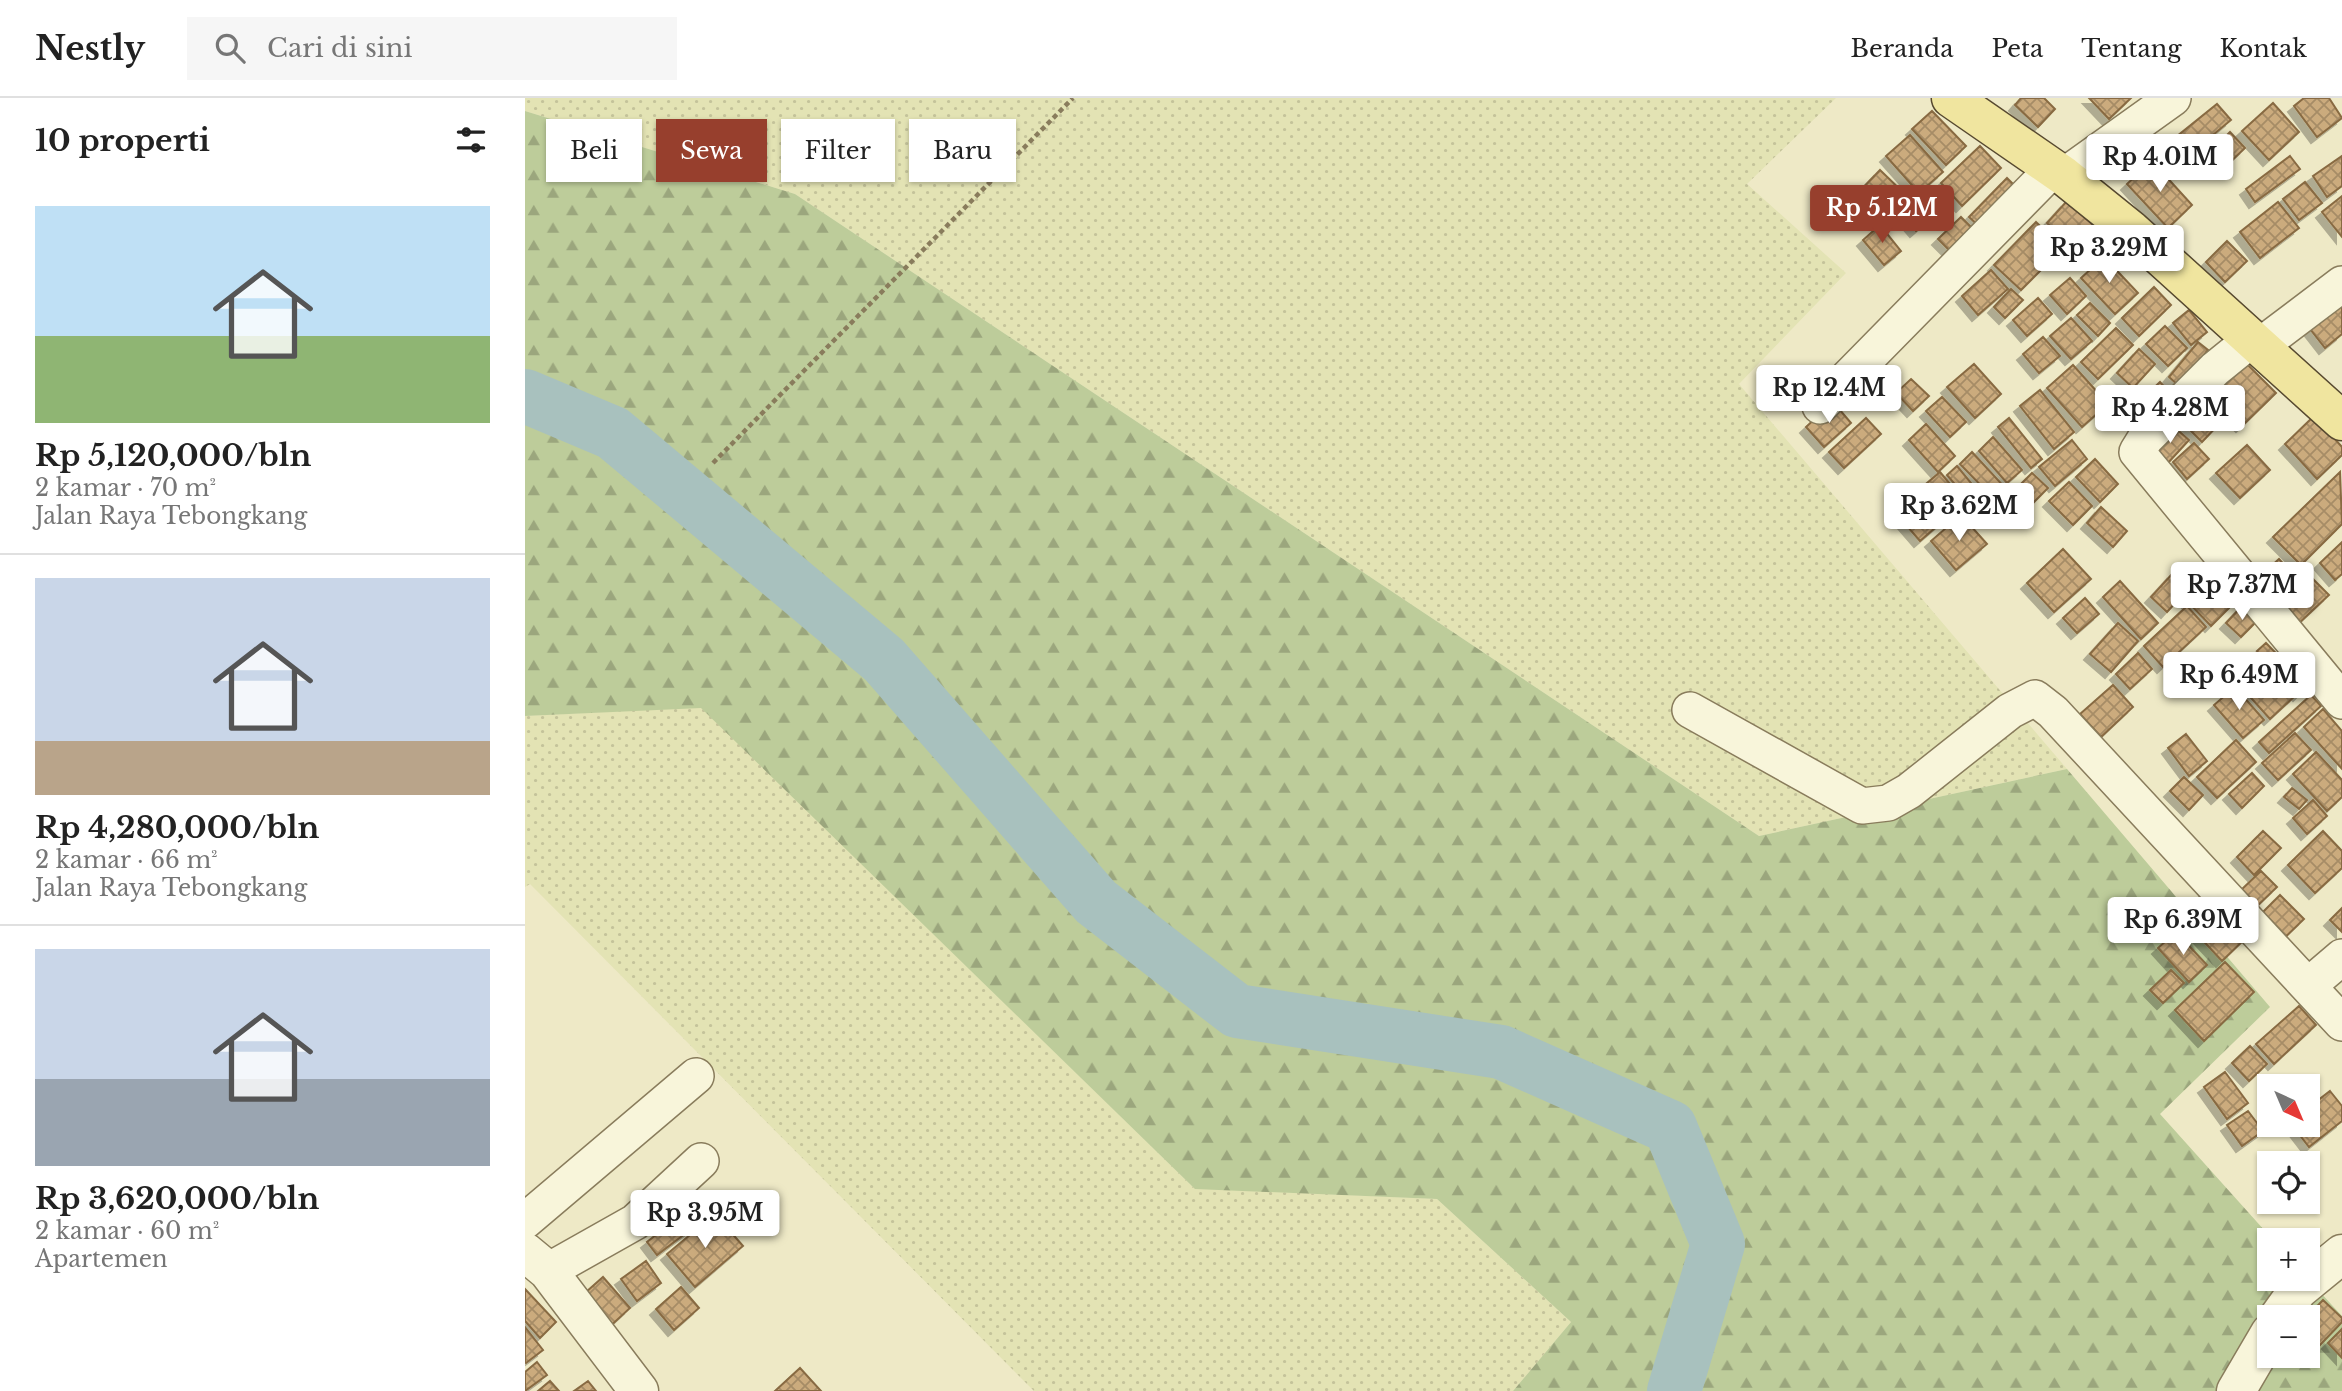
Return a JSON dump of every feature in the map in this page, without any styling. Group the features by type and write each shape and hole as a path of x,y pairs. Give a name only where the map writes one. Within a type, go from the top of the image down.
{"main road":[{"path":"1951,98 2058,173 2131,230 2342,421"}],"street":[{"path":"1820,406 2058,173 2173,98"},
{"path":"2342,284 2215,369 2145,439 2137,452 2342,701"},
{"path":"1691,710 1862,806 1888,803 1909,791 2010,711 2035,698 2053,712 2342,1023"},
{"path":"2308,986 2342,957"},
{"path":"525,1221 696,1076"},
{"path":"639,1391 536,1261 635,1222 701,1161"},
{"path":"2287,1305 2298,1290 2342,1254"},
{"path":"2236,1391 2257,1355"}],"path":[{"path":"713,463 1073,98"}],"green space":[{"path":"525,98 1836,98 1747,184 1846,273 1739,384 2067,769 1759,836 795,194 756,182 767,182 767,119 656,119 656,151 642,147 642,119 551,119 525,111"},
{"path":"525,111 551,119 546,119 546,182 642,182 642,147 656,151 656,182 756,182 795,194 1759,836 2067,769 2270,1007 2160,1114 2262,1228 2257,1228 2257,1291 2319,1291 2342,1316 2342,1391 1513,1391 1571,1322 1437,1199 1195,1189 701,708 525,716"},
{"path":"701,707 1194,1188 1437,1199 1571,1322 1513,1391 1034,1391 530,884 525,887 525,716"}],"building":[{"path":"2021,98 2044,98 2055,109 2038,127 2015,105"},
{"path":"2089,98 2131,98 2109,119"},
{"path":"2304,98 2329,98 2342,118 2317,137 2294,106"},
{"path":"2273,103 2299,132 2269,160 2242,131"},
{"path":"2217,104 2231,120 2190,154 2176,137"},
{"path":"1932,111 1966,146 1946,165 1912,129"},
{"path":"2230,132 2245,148 2224,168 2209,153"},
{"path":"1910,135 1943,172 1919,193 1886,156"},
{"path":"1980,146 2001,168 1962,206 1941,183"},
{"path":"2290,156 2300,169 2255,202 2246,189"},
{"path":"2342,156 2342,186 2327,197 2313,176"},
{"path":"2152,161 2192,205 2168,228 2127,184"},
{"path":"1880,170 1908,197 1882,223 1855,196"},
{"path":"2007,178 2022,193 1984,231 1969,217"},
{"path":"2305,182 2322,203 2299,220 2283,199"},
{"path":"1925,196 1938,212 1916,231 1903,216"},
{"path":"2342,196 2342,237 2322,212"},
{"path":"2067,201 2093,225 2072,247 2047,223"},
{"path":"2278,202 2299,228 2260,258 2240,232"},
{"path":"1961,217 1981,237 1958,259 1938,239"},
{"path":"2036,222 2063,248 2021,290 1994,265"},
{"path":"1880,225 1901,251 1884,265 1863,240"},
{"path":"2227,241 2247,261 2225,282 2206,262"},
{"path":"2104,257 2138,293 2115,314 2081,278"},
{"path":"1991,270 2008,289 1978,315 1962,296"},
{"path":"2070,278 2086,296 2067,314 2050,295"},
{"path":"2154,287 2171,305 2139,336 2122,318"},
{"path":"2011,289 2023,300 2005,318 1994,307"},
{"path":"2038,298 2052,314 2027,336 2013,320"},
{"path":"2342,302 2342,334 2325,348 2310,329"},
{"path":"2090,303 2110,323 2098,336 2077,315"},
{"path":"2189,310 2207,332 2191,345 2173,323"},
{"path":"2071,318 2092,341 2071,359 2050,336"},
{"path":"2165,326 2187,348 2168,366 2146,344"},
{"path":"2116,328 2133,345 2098,379 2081,362"},
{"path":"2043,337 2060,356 2039,373 2023,354"},
{"path":"2198,342 2208,350 2179,386 2169,377"},
{"path":"2139,349 2155,364 2133,388 2117,373"},
{"path":"2242,359 2276,393 2242,426 2208,392"},
{"path":"1974,364 2001,394 1975,418 1947,387"},
{"path":"2073,365 2108,404 2082,427 2047,388"},
{"path":"1911,379 1929,396 1913,411 1896,393"},
{"path":"2160,382 2172,395 2152,415 2139,402"},
{"path":"2040,390 2074,432 2054,449 2020,406"},
{"path":"1942,397 1966,422 1950,437 1926,411"},
{"path":"1833,402 1851,423 1824,447 1806,427"},
{"path":"2198,402 2220,423 2202,442 2181,421"},
{"path":"2314,416 2342,447 2342,455 2317,479 2285,444"},
{"path":"1866,418 1881,434 1844,468 1829,452"},
{"path":"2009,418 2042,459 2031,468 1998,427"},
{"path":"1926,424 1955,456 1938,472 1909,440"},
{"path":"2173,426 2189,440 2167,464 2151,450"},
{"path":"1993,437 2022,470 2007,483 1979,451"},
{"path":"2072,440 2087,459 2055,486 2039,467"},
{"path":"2194,443 2209,459 2187,479 2173,462"},
{"path":"2247,445 2270,470 2240,498 2216,473"},
{"path":"1972,452 2009,492 1998,503 1960,464"},
{"path":"2095,459 2118,484 2100,502 2076,477"},
{"path":"1957,466 1990,506 1980,514 1947,475"},
{"path":"1940,472 1965,502 1920,541 1894,511"},
{"path":"2340,472 2342,524 2301,565 2273,537"},
{"path":"2032,473 2048,488 2033,503 2017,488"},
{"path":"2069,482 2092,506 2073,525 2049,501"},
{"path":"2101,507 2127,531 2113,547 2087,523"},
{"path":"1961,515 1987,544 1956,570 1931,541"},
{"path":"2342,542 2342,574 2335,580 2320,563"},
{"path":"2063,549 2091,579 2054,612 2027,583"},
{"path":"2279,559 2302,585 2310,576 2329,595 2297,625 2256,580"},
{"path":"2173,573 2189,588 2167,612 2151,597"},
{"path":"2211,576 2235,602 2211,626 2186,600"},
{"path":"2120,581 2158,623 2141,639 2103,597"},
{"path":"2085,598 2099,614 2077,633 2063,618"},
{"path":"2187,606 2206,627 2163,667 2144,646"},
{"path":"2242,606 2257,621 2241,637 2226,623"},
{"path":"2118,623 2138,641 2111,672 2090,654"},
{"path":"2266,643 2308,686 2299,695 2257,651"},
{"path":"2138,653 2152,669 2130,689 2116,674"},
{"path":"2259,657 2295,696 2270,719 2234,679"},
{"path":"2113,685 2133,707 2101,737 2080,714"},
{"path":"2235,687 2264,720 2243,738 2214,705"},
{"path":"2311,695 2321,706 2269,753 2259,742"},
{"path":"2323,709 2342,731 2342,769 2304,727"},
{"path":"2295,733 2311,750 2278,780 2262,763"},
{"path":"2186,734 2207,761 2189,776 2168,748"},
{"path":"2236,740 2256,762 2217,798 2197,777"},
{"path":"2316,752 2342,780 2342,797 2327,811 2293,774"},
{"path":"2252,773 2264,786 2242,808 2229,794"},
{"path":"2184,777 2203,795 2189,810 2170,791"},
{"path":"2292,788 2307,800 2299,809 2284,797"},
{"path":"2313,800 2327,816 2307,834 2293,818"},
{"path":"2263,831 2281,848 2254,875 2237,857"},
{"path":"2323,831 2342,851 2342,868 2315,893 2288,865"},
{"path":"2261,871 2277,887 2254,909 2239,892"},
{"path":"2209,888 2251,933 2222,961 2180,916"},
{"path":"2280,895 2304,919 2277,945 2254,921"},
{"path":"2342,908 2342,932 2330,920"},
{"path":"2176,932 2207,965 2189,982 2158,948"},
{"path":"2225,962 2254,992 2204,1041 2175,1010"},
{"path":"2171,970 2184,983 2163,1003 2150,990"},
{"path":"2299,1006 2316,1025 2274,1064 2256,1044"},
{"path":"2250,1046 2267,1064 2249,1081 2232,1063"},
{"path":"2225,1072 2248,1103 2227,1119 2204,1087"},
{"path":"2330,1091 2342,1106 2342,1121 2321,1138 2321,1098"},
{"path":"2248,1111 2257,1123 2257,1135 2242,1146 2227,1125"},
{"path":"2302,1138 2320,1138 2309,1147"},
{"path":"684,1213 694,1227 657,1255 647,1242"},
{"path":"715,1214 743,1246 695,1287 667,1254"},
{"path":"646,1261 661,1283 637,1301 621,1279"},
{"path":"603,1277 630,1308 605,1331 577,1300"},
{"path":"681,1287 699,1308 674,1330 656,1309"},
{"path":"525,1289 556,1322 540,1338 525,1321"},
{"path":"2323,1300 2342,1318 2342,1322 2320,1345 2320,1305"},
{"path":"525,1327 543,1350 526,1363 525,1362"},
{"path":"2342,1329 2342,1358 2328,1343"},
{"path":"537,1362 547,1375 525,1391 525,1372"},
{"path":"800,1368 821,1391 775,1391"},
{"path":"550,1381 559,1391 538,1391"},
{"path":"588,1381 596,1391 574,1391"}],"waterway":[{"path":"525,396 613,433 884,660 1096,902 1237,1011 1501,1052 1670,1127 1718,1244 1674,1391"}]}
